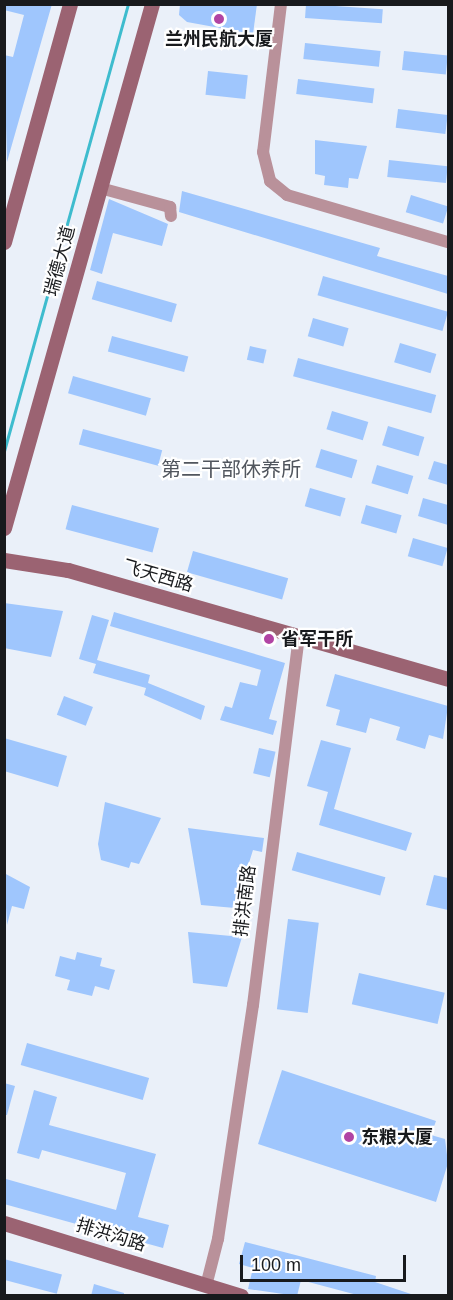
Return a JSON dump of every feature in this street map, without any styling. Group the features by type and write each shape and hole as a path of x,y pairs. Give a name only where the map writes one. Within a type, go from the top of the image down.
{"street":[{"path":"4,242 70,4"},
{"name":"瑞德大道","path":"4,528 152,4"},
{"path":"281,4 263,152 270,181 287,195 448,242"},
{"path":"100,188 170,207 171,216"},
{"name":"飞天西路","path":"4,560 68,570 299,636"},
{"path":"299,636 448,679"},
{"name":"排洪南路","path":"206,1286 218,1239 252,1012 299,636"},
{"name":"排洪沟路","path":"4,1223 206,1286"},
{"path":"206,1286 241,1296"}],"building":[{"path":"4,4 52,4 7,162 4,55 13,57 24,15 4,10"},
{"name":"兰州民航大厦","path":"180,4 257,4 253,34 187,22 179,15"},
{"path":"306,4 383,9 382,23 305,18"},
{"path":"305,43 381,51 379,67 303,59"},
{"path":"404,51 448,56 446,74 402,70"},
{"path":"208,71 248,75 245,99 205,95"},
{"path":"298,79 374,88 373,103 296,94"},
{"path":"398,109 448,115 445,134 396,128"},
{"path":"315,140 367,146 358,179 349,178 348,188 324,185 325,176 315,174"},
{"path":"389,160 448,166 446,183 387,177"},
{"path":"182,191 380,248 377,256 448,276 448,294 179,212"},
{"path":"411,195 448,206 443,224 406,212"},
{"path":"109,199 168,224 162,246 113,233 102,274 90,270"},
{"path":"323,276 448,312 442,331 317,295"},
{"path":"97,281 177,304 172,322 92,299"},
{"path":"313,318 349,328 343,346 308,336"},
{"path":"112,336 188,356 184,372 108,351"},
{"path":"400,343 436,354 430,373 394,362"},
{"path":"250,346 267,350 263,363 247,360"},
{"path":"298,358 436,395 431,413 293,376"},
{"path":"73,376 151,398 146,416 68,393"},
{"path":"332,411 368,422 363,440 326,429"},
{"path":"388,426 424,437 418,456 382,445"},
{"path":"83,429 162,450 158,466 79,444"},
{"path":"321,449 357,460 352,478 315,467"},
{"path":"434,461 448,465 448,485 428,479"},
{"path":"377,465 413,476 408,494 371,483"},
{"path":"310,488 346,498 340,516 305,506"},
{"path":"423,498 448,505 448,525 418,516"},
{"path":"72,505 159,528 152,552 66,529"},
{"path":"366,505 402,515 396,533 361,523"},
{"path":"413,538 448,548 442,566 408,556"},
{"path":"193,551 288,578 282,599 187,572"},
{"path":"4,603 63,611 51,657 4,648"},
{"path":"114,612 285,663 269,719 277,721 273,735 220,720 225,706 232,708 240,682 257,686 261,670 110,626"},
{"path":"92,615 109,620 97,660 150,675 148,683 205,706 201,720 144,695 146,688 93,673 96,664 79,659"},
{"path":"335,674 448,706 443,739 429,735 425,749 396,740 400,727 370,718 366,733 336,725 340,710 326,706"},
{"path":"64,696 93,707 86,726 57,715"},
{"path":"4,738 67,756 58,787 4,771"},
{"path":"321,740 351,748 334,809 412,833 406,851 319,825 328,792 307,786"},
{"path":"259,748 276,752 270,777 253,773"},
{"path":"105,802 161,818 139,864 131,862 129,868 101,860 98,844"},
{"path":"188,828 264,838 262,852 253,850 235,908 201,905"},
{"path":"297,852 385,877 380,896 292,870"},
{"path":"4,873 30,887 24,909 12,906 7,925"},
{"path":"434,875 448,878 448,910 426,905"},
{"path":"288,919 319,923 308,1013 277,1009"},
{"path":"188,932 242,937 227,987 193,983"},
{"path":"77,952 102,958 100,966 115,970 109,990 95,986 92,996 67,990 70,980 55,976 60,956 75,960"},
{"path":"359,973 445,993 438,1024 352,1004"},
{"path":"27,1043 149,1078 143,1100 21,1065"},
{"name":"东粮大厦","path":"282,1070 436,1121 431,1135 445,1139 448,1163 436,1202 258,1144"},
{"path":"4,1083 15,1086 7,1115 4,1115"},
{"path":"34,1090 57,1097 49,1125 156,1154 138,1217 169,1225 163,1248 4,1204 6,1179 116,1210 126,1173 42,1150 39,1159 17,1153"},
{"path":"245,1242 376,1276 375,1282 417,1296 361,1296 301,1280 297,1296 248,1289 253,1268 239,1264"},
{"path":"4,1259 62,1275 57,1294 4,1280"},
{"path":"94,1284 124,1293 124,1296 91,1296"}],"waterway":[{"path":"4,451 128,4"}],"place":[{"name":"兰州民航大厦","path":"219,19"},
{"name":"省军干所","path":"269,639"},
{"name":"东粮大厦","path":"349,1137"}],"district":[{"name":"第二干部休养所","path":"231,469"}]}
